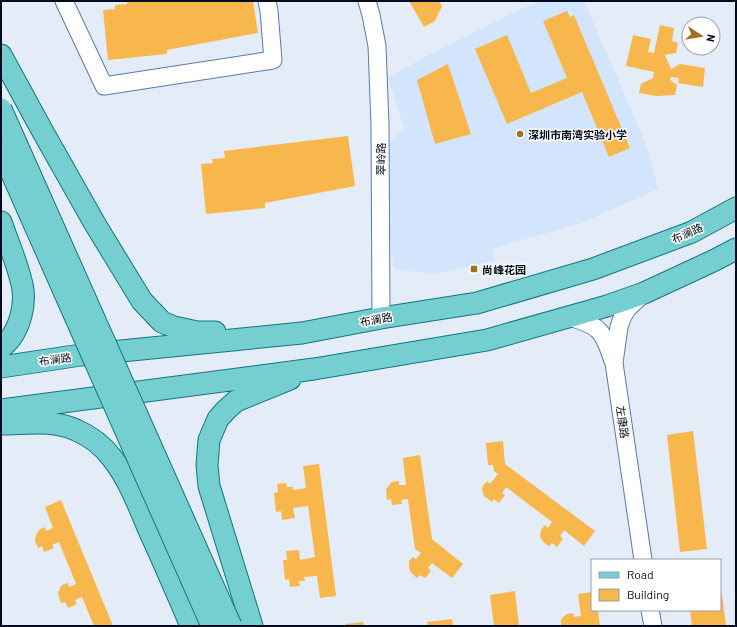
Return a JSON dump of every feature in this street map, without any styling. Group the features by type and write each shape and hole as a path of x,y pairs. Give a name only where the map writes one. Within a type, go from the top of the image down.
{"main road":[{"path":"1,55 99,230 142,301 162,322 174,327 197,332 302,333"},
{"path":"1,109 231,626"},
{"path":"1,149 212,626"},
{"name":"布澜路","path":"1,367 81,355 302,333 381,318 477,303 593,270 692,232 736,208"},
{"path":"1,222 20,275 23,291 22,308 18,324 10,339 1,348"},
{"path":"1,410 314,368 486,340 607,306 644,292 736,249"},
{"path":"252,626 210,486 207,466 209,440 218,419 236,402 314,368"},
{"path":"1,424 40,422 59,424 76,430 95,440 112,457 126,479 139,506 191,626"}],"street":[{"path":"64,1 104,86 273,60 267,1"},
{"name":"翠岭路","path":"367,1 378,46 381,318"},
{"name":"左康路","path":"643,559 614,363 618,327 627,309 644,292"},
{"path":"569,317 587,322 600,331 607,341 614,363"},
{"path":"650,611 653,626"}],"shaded area":[{"name":"深圳市南湾实验小学","path":"553,1 584,1 648,149 658,189 581,223 492,249 494,261 434,274 394,269 386,207 386,150 393,139 404,128 388,78 430,54 522,8 538,3"}],"building":[{"path":"127,1 253,1 258,33 167,50 167,54 108,60 103,10 115,9 115,5 127,4"},
{"path":"409,1 439,1 442,6 435,21 424,27"},
{"path":"567,11 570,17 574,15 630,148 609,157 582,92 507,124 475,49 507,35 531,93 567,78 543,21"},
{"path":"660,25 674,28 672,41 678,43 676,53 665,55 671,69 680,64 705,68 703,87 678,83 679,78 671,77 670,80 677,85 675,95 657,96 639,93 641,84 653,78 654,72 626,66 633,35 651,39 648,52 654,53"},
{"path":"448,64 471,134 435,144 417,80"},
{"path":"348,136 355,186 265,203 265,208 206,214 201,164 213,163 212,159 225,158 224,151"},
{"path":"693,431 707,549 680,552 667,435"},
{"path":"503,441 505,464 595,531 584,546 564,530 560,536 563,539 557,547 552,543 549,546 543,542 540,536 541,530 545,525 548,528 552,522 506,487 502,493 505,495 499,503 494,499 492,502 484,496 482,489 483,486 487,481 490,484 498,474 494,471 493,465 488,465 486,443"},
{"path":"420,455 432,539 463,564 452,578 432,563 428,568 431,571 425,578 420,575 417,578 411,573 409,561 413,557 416,559 421,553 415,549 408,499 401,500 402,504 392,505 391,499 387,500 386,489 392,482 399,481 399,485 406,485 403,458"},
{"path":"319,464 336,596 320,598 317,576 304,577 305,581 299,581 300,586 290,587 289,579 285,580 283,560 287,560 286,551 299,550 300,560 315,557 308,506 293,508 295,518 282,520 281,511 276,512 274,493 278,492 277,484 286,483 287,487 293,487 293,490 306,488 303,466"},
{"path":"61,500 113,626 94,626 82,597 75,600 77,604 68,608 65,602 61,603 58,593 62,585 68,583 69,587 76,584 59,542 52,545 54,548 44,552 42,546 38,548 35,541 39,530 45,527 46,531 53,528 45,507"},
{"path":"515,591 519,626 494,626 490,595"},
{"path":"591,592 591,611 598,611 600,626 561,626 562,618 567,614 573,613 574,617 581,616 578,594"},
{"path":"722,594 726,626 692,626 690,611 721,611"},
{"path":"452,619 453,626 428,626 427,622"},
{"path":"363,622 364,626 346,626 346,624"}],"place":[{"name":"深圳市南湾实验小学","path":"520,134"},
{"name":"尚峰花园","path":"474,269"}]}
